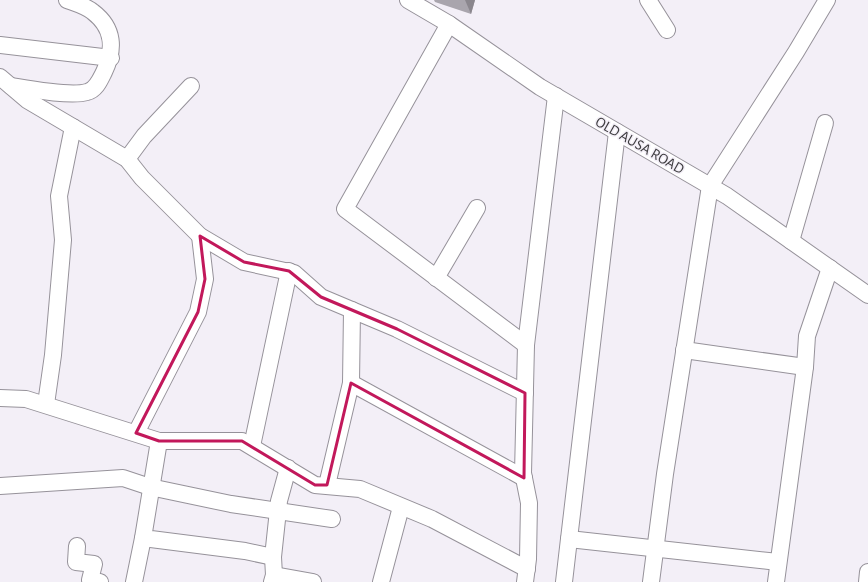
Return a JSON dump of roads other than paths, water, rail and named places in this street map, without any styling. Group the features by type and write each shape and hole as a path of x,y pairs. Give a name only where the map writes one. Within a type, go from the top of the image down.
{"street":[{"path":"5,82 79,94 89,92 94,89 100,81 111,58 112,48 110,37 104,23 92,11 67,0"},
{"name":"OLD AUSA ROAD","path":"408,0 448,24 556,96 710,186 868,295"},
{"path":"648,0 667,30"},
{"path":"651,582 684,350 710,186 796,52 827,0"},
{"path":"448,24 345,209 526,345"},
{"path":"0,45 111,58"},
{"path":"5,82 27,100 127,159 142,178 178,216 200,236 244,262 294,273 321,297 398,329 525,393"},
{"path":"127,159 144,136 190,86"},
{"path":"0,398 26,399 46,404 159,441 242,441 315,485 360,489 432,519 526,575 529,503 524,478 526,345 556,96"},
{"path":"791,241 825,123"},
{"path":"46,404 53,355 63,240 60,196 73,128"},
{"path":"564,582 617,132"},
{"path":"436,278 477,208"},
{"path":"136,433 198,312 205,279 200,236"},
{"path":"776,582 805,366 807,336 830,268"},
{"path":"252,446 289,271"},
{"path":"327,485 351,383 352,310"},
{"path":"684,350 805,366"},
{"path":"351,383 524,478"},
{"path":"134,582 159,441"},
{"path":"288,468 278,510 273,557 273,578 313,582"},
{"path":"0,486 123,478 150,487 231,504 332,518"},
{"path":"381,582 401,507"},
{"path":"143,538 245,551 273,557"},
{"path":"569,539 655,550 778,562"},
{"path":"77,546 76,562 94,564 90,580 100,582"},
{"path":"867,582 868,572"}]}
